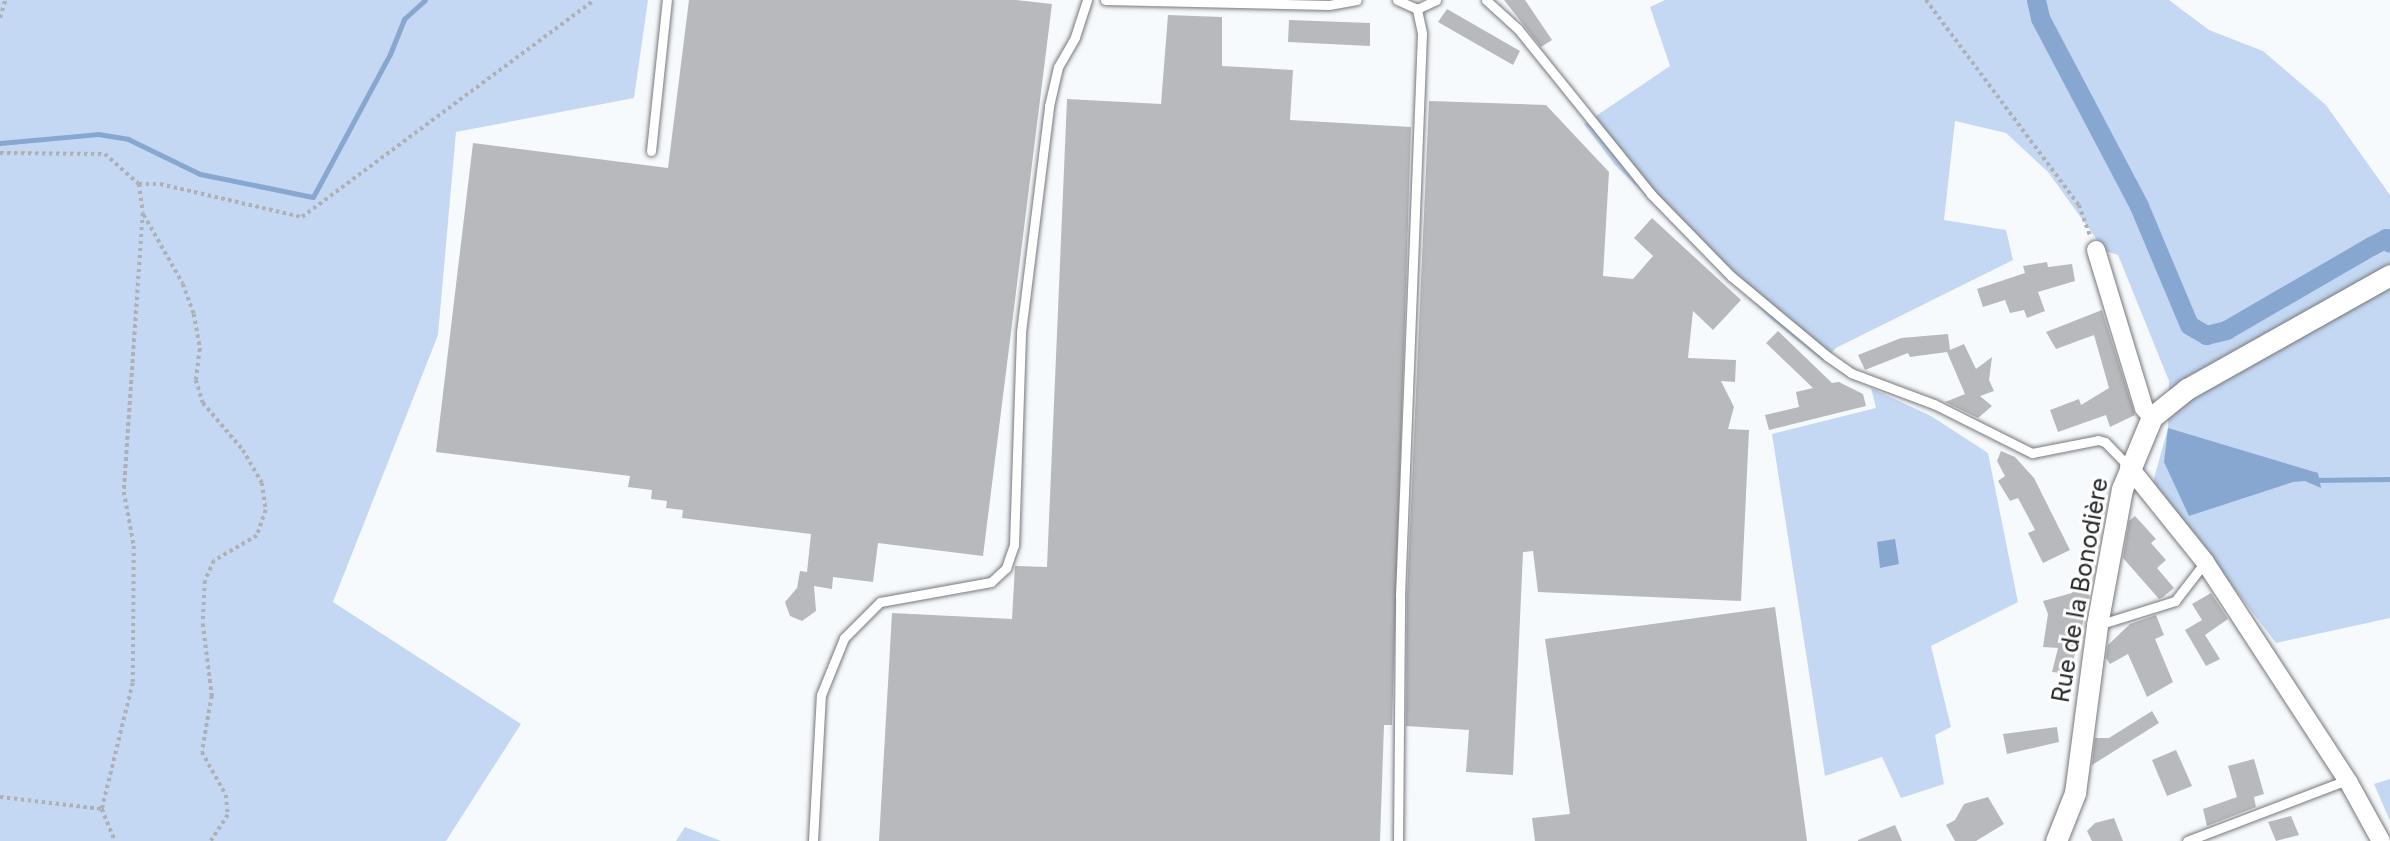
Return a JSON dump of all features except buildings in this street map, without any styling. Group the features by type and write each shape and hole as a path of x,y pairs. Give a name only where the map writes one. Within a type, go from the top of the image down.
{"street":[{"path":"2096,250 2144,408 2152,417"},
{"name":"Rue de la Bonodière","path":"2056,841 2076,793 2097,625 2129,467 2152,417 2187,389 2389,275"},
{"path":"2129,467 2205,562 2347,780 2381,841"}],"lane":[{"path":"651,151 667,0"},
{"path":"813,841 821,695 844,638 880,602 991,582 1006,568 1014,545 1021,332 1049,106 1058,67 1075,37 1087,0"},
{"path":"1105,0 1329,5 1357,0"},
{"path":"1397,0 1418,9 1436,0"},
{"path":"1486,0 1518,29 1651,194 1731,276 1827,356 1851,373 1934,404 2032,453 2098,440 2105,442 2129,467"},
{"path":"1398,841 1400,596 1422,33 1418,9"},
{"path":"2097,625 2175,601 2205,562"},
{"path":"2187,841 2347,780"}],"path":[{"path":"0,18 5,0"},
{"path":"0,153 104,154 139,184 160,184 302,217 594,0"},
{"path":"1926,0 2079,205 2096,250"},
{"path":"115,841 102,809 132,682 134,546 124,492 143,214 139,184"},
{"path":"143,214 183,284 194,314 200,349 196,380 202,403 243,450 262,483 266,510 257,536 215,561 205,581 203,624 212,696 202,752 226,795 228,815 211,841"},
{"path":"0,797 102,809"}],"shaded area":[{"path":"0,0 648,0 634,98 456,132 438,335 333,602 521,724 446,841 0,841"},
{"path":"1665,0 2169,0 2209,30 2263,51 2326,105 2390,195 2390,618 2276,643 2153,482 2168,428 2169,381 2118,255 2105,251 2048,172 2006,133 1955,121 1944,220 2006,230 2013,260 1836,348 1823,361 1771,319 1615,165 1584,124 1670,66 1650,7"},
{"path":"1871,388 1931,416 1988,453 2018,602 1931,646 1951,727 1935,735 1944,784 1901,798 1882,757 1825,776 1772,434 1876,408"},
{"path":"2168,428 2318,473 2321,488 2305,481 2293,482 2189,516 2164,462"},
{"path":"1895,539 1899,564 1880,568 1877,542"},
{"path":"2390,779 2390,821 2374,784"},
{"path":"685,827 721,841 676,841"}],"waterway":[{"path":"0,143 98,134 128,139 200,174 313,197 390,54 404,19 425,0"},
{"path":"2036,0 2040,18 2139,206 2189,325 2206,335 2226,330 2386,238 2390,243"},
{"path":"2314,480 2390,479"}]}
